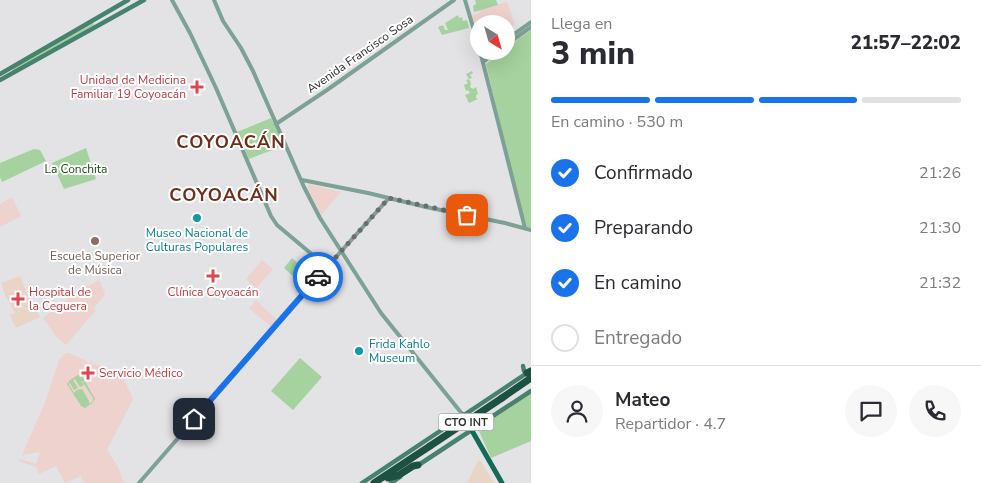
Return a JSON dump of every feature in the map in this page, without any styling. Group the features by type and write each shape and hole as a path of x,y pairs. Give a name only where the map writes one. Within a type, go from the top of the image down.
{"highway":[{"name":"CTO INT","path":"503,400 529,372"},
{"name":"CTO INT","path":"374,483 531,384"},
{"name":"CTO INT","path":"381,483 390,481 431,447"},
{"path":"390,481 413,466 418,465"},
{"path":"369,483 378,472"}],"main road":[{"path":"0,74 128,0"},
{"path":"0,80 144,0"},
{"name":"CTO INT","path":"362,483 529,372"},
{"name":"CTO INT","path":"418,465 531,391"},
{"path":"479,404 478,414 481,419 488,420"},
{"path":"463,415 502,483"}],"street":[{"path":"172,0 216,88 271,216 277,224 327,267"},
{"path":"214,0 223,21 241,48 253,71 320,218 349,259 381,313 463,415"},
{"name":"Avenida Francisco Sosa","path":"276,124 454,0"},
{"path":"465,0 470,17"},
{"path":"515,34 531,22"},
{"path":"515,39 531,27"},
{"path":"482,61 525,228"},
{"path":"301,179 531,230"},
{"path":"139,483 389,198"}],"shaded area":[{"path":"507,2 512,15 472,15 480,13 479,10"},
{"path":"309,184 341,192 321,215 307,187"},
{"path":"12,197 21,216 0,227 0,204"},
{"path":"262,260 273,269 257,288 246,279"},
{"name":"Hospital de la Ceguera","path":"20,276 31,303 40,317 16,328 10,315 15,313 1,283"},
{"path":"99,280 105,293 104,296 94,308 96,310 66,345 56,336 43,318 76,293"},
{"path":"256,300 277,320 271,327 249,308"},
{"path":"66,353 87,361 89,364 90,362 116,371 123,377 133,399 107,450 118,467 124,483 84,483 81,476 65,483 56,466 39,474 36,467 19,461 20,459 36,464 40,452 22,455 44,405 59,360"},
{"path":"478,460 481,461 494,483 467,483"}],"green space":[{"path":"475,0 496,0 498,5 474,12"},
{"path":"458,15 459,18 462,17 463,21 467,20 469,28 442,35 438,27 443,25 445,30 448,30 445,23"},
{"path":"93,22 94,25 13,72 12,69"},
{"path":"531,30 531,228 527,227 510,167 486,64 491,60 515,60 515,42"},
{"path":"472,71 473,73 470,75 472,78 469,79 466,74"},
{"path":"469,79 470,87 473,89 476,87 478,94 476,98 478,99 469,103 465,95 470,93 468,90 466,91 464,85 468,83 466,80"},
{"path":"271,118 285,145 249,159 237,132"},
{"name":"La Conchita","path":"86,148 96,179 64,189 52,163"},
{"path":"34,149 40,150 46,161 2,182 0,163"},
{"path":"292,258 314,278 306,288 284,268"},
{"path":"300,358 322,377 293,410 271,391"},
{"path":"78,375 82,376 95,399 92,403 85,408 81,406 67,384 70,380","holes":["79,376 93,398 93,401 89,404 82,389 74,393 69,385 69,382 74,390 78,388 73,380 78,377 75,379 80,387 84,385"]},
{"path":"531,393 531,441 491,458 478,429"}],"way so far":[{"path":"318,277 389,198 467,215"}],"place":[{"name":"Unidad de Medicina Familiar 19 Coyoacán","path":"197,87"},
{"name":"Museo Nacional de Culturas Populares","path":"197,218"},
{"name":"Escuela Superior de Música","path":"95,241"},
{"name":"Clínica Coyoacán","path":"213,276"},
{"name":"Hospital de la Ceguera","path":"18,299"},
{"name":"Frida Kahlo Museum","path":"359,351"},
{"name":"Servicio Médico","path":"88,373"}],"district":[{"name":"COYOACÁN","path":"231,142"},
{"name":"COYOACÁN","path":"224,195"}],"route":[{"path":"194,419 318,277"}]}
